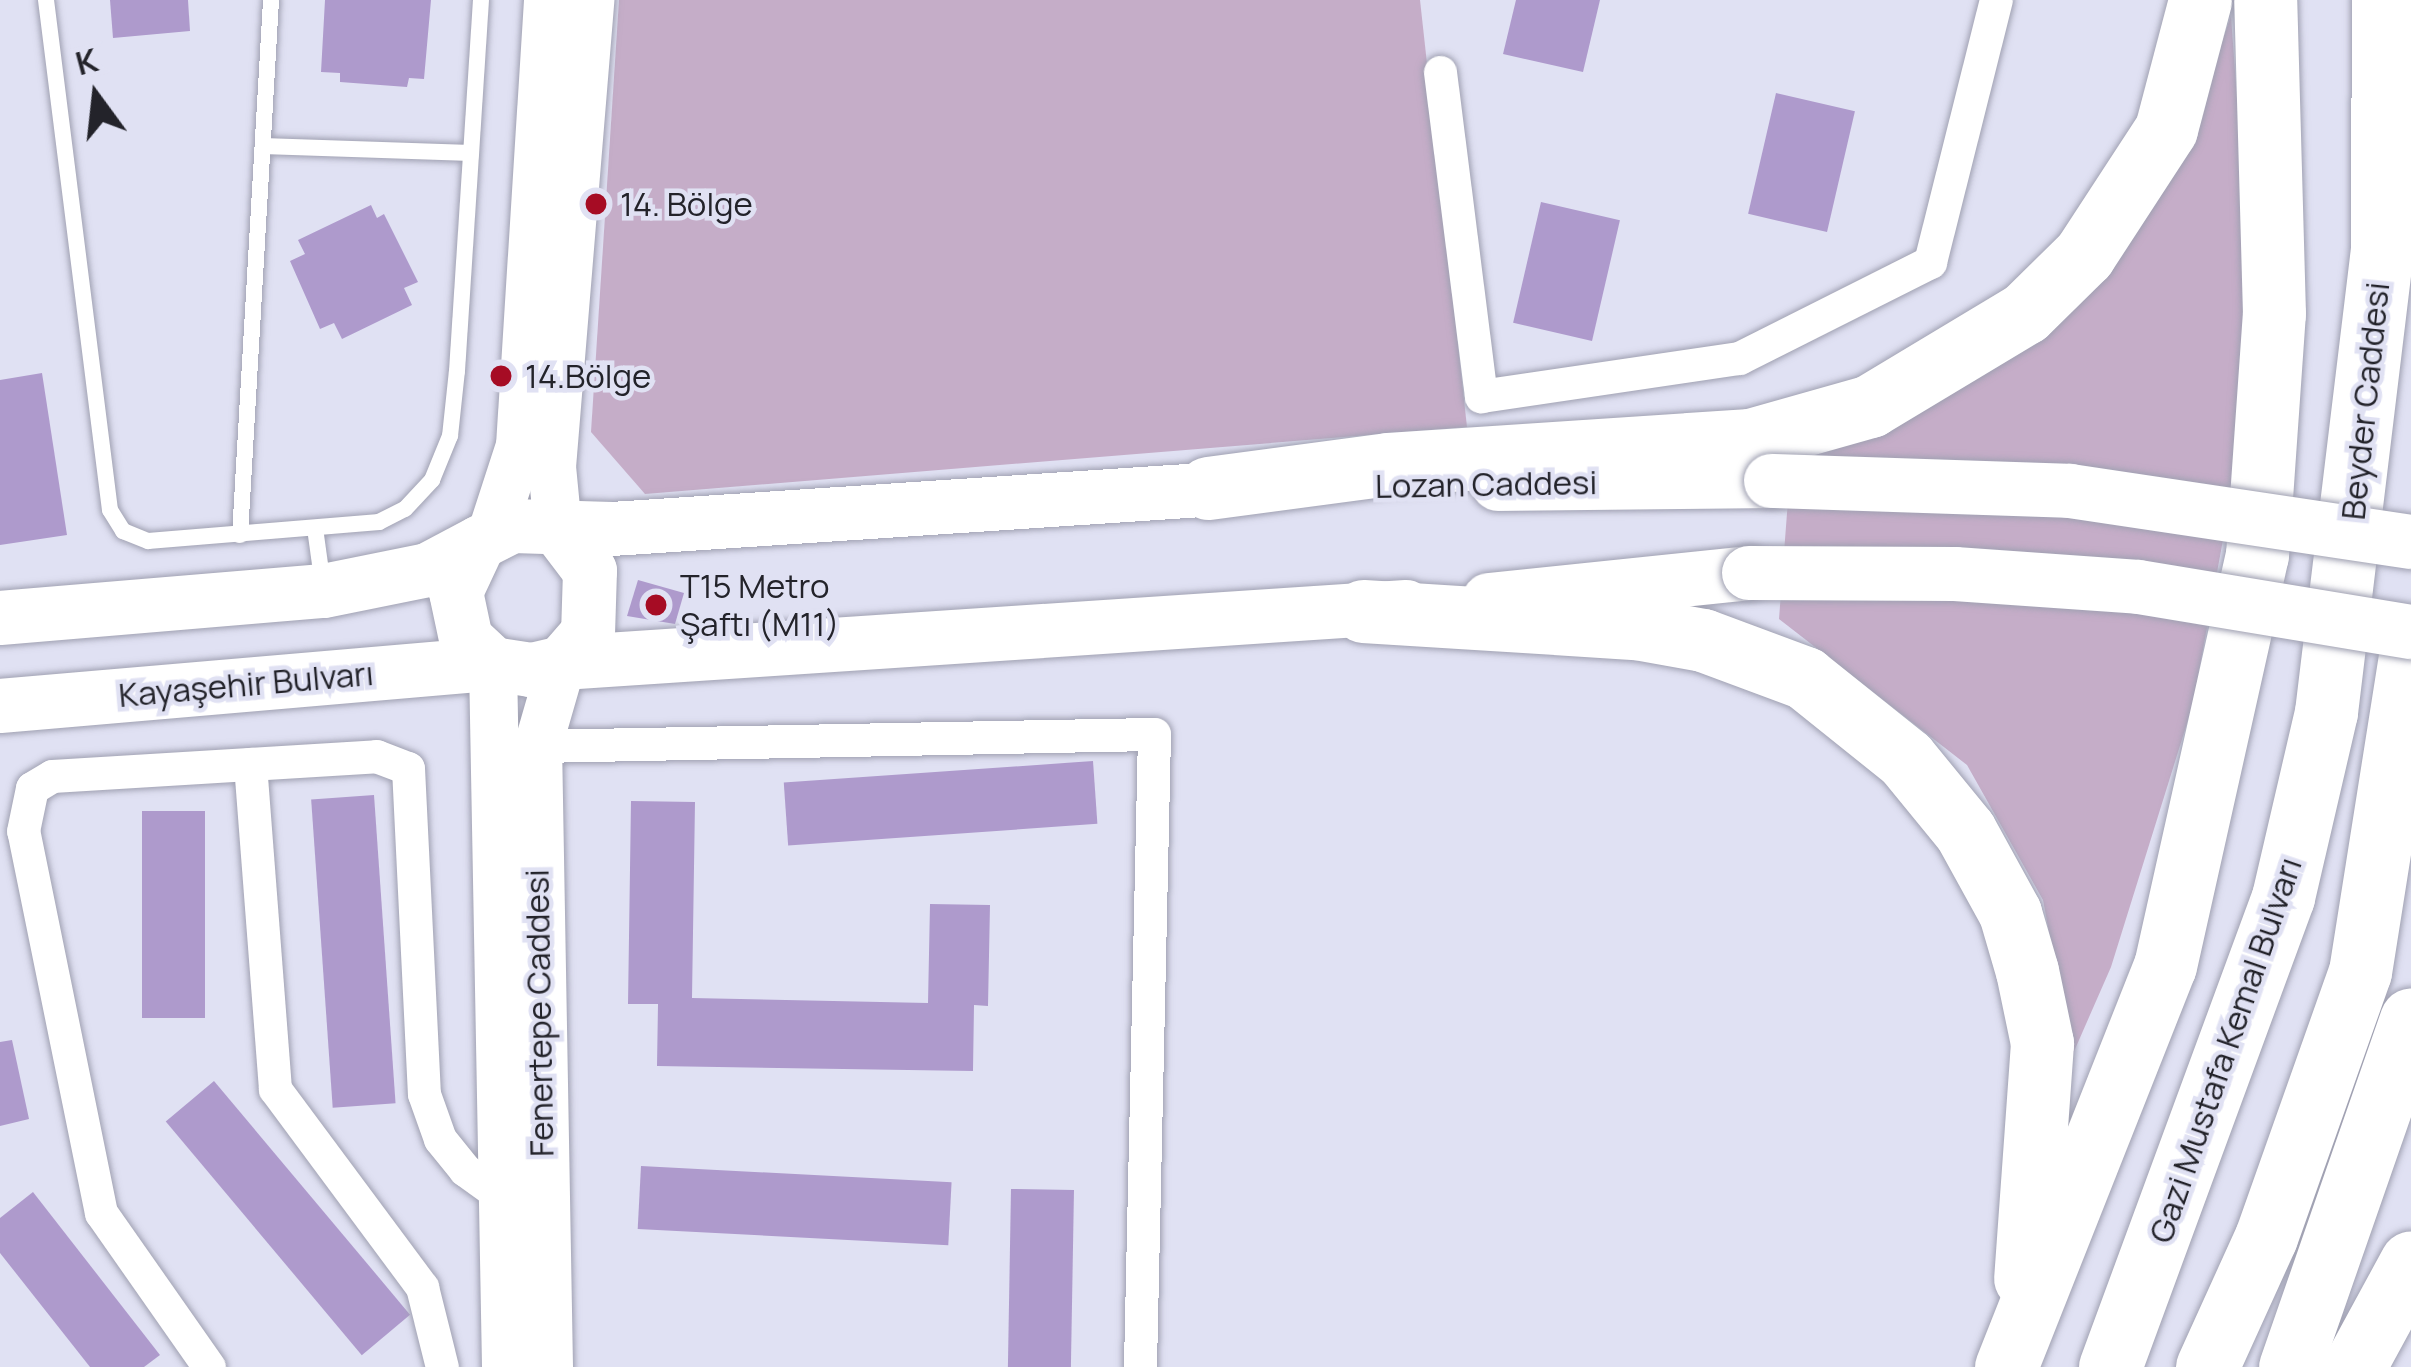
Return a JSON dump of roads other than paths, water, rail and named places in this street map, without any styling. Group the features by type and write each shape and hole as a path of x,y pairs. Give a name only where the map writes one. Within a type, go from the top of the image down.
{"highway":[{"path":"1208,488 1388,464 1750,440 1870,406 2025,313 2084,255 2166,129 2200,0"},
{"path":"2015,1346 2164,966 2257,555 2274,314 2265,0"},
{"name":"Beyder Caddesi","path":"2343,586 2382,247 2383,0"},
{"name":"Gazi Mustafa Kemal Bulvarı","path":"2110,1367 2283,897 2326,712 2343,586"},
{"path":"1363,611 1702,640 1805,678 1906,759 1965,831 2010,913 2042,1042 2015,1346"},
{"path":"2207,1367 2266,1237 2360,972 2411,650"},
{"path":"2290,1367 2411,1019"},
{"path":"2354,1367 2411,1262"}],"main road":[{"name":"Lozan Caddesi","path":"558,529 1208,488 1772,481 2070,491 2411,542"},
{"path":"0,618 324,591 428,570 485,538 558,529 590,571 594,603 588,633 562,663"},
{"path":"485,538 463,566 458,621 493,664 531,670 562,663 1363,611 1749,573 1954,574 2139,587 2411,632"},
{"name":"Kayaşehir Bulvarı","path":"0,706 493,664"}],"street":[{"path":"485,538 520,446 548,0"},
{"path":"558,529 552,467 590,0"},
{"path":"1441,72 1481,396 1738,358 1930,262 1996,0"},
{"name":"Fenertepe Caddesi","path":"549,1367 538,746 562,663"},
{"name":"Fenertepe Caddesi","path":"493,664 506,1367"},
{"path":"538,746 1154,734 1140,1367"},
{"path":"209,1367 101,1213 23,831 32,788 52,776 376,756 408,767 424,1094 440,1139 465,1170 504,1198"},
{"path":"250,764 275,1089 422,1287 441,1341 442,1367"}],"lane":[{"path":"46,0 110,510 123,531 148,541 379,522 405,509 432,480 450,436 481,0"},
{"path":"240,535 271,0"},
{"path":"263,146 471,152"},
{"path":"315,528 324,591"}],"place":[{"name":"14. Bölge","path":"596,204"},
{"name":"14.Bölge","path":"501,376"},
{"name":"T15 Metro Şaftı (M11)","path":"656,605"}]}
